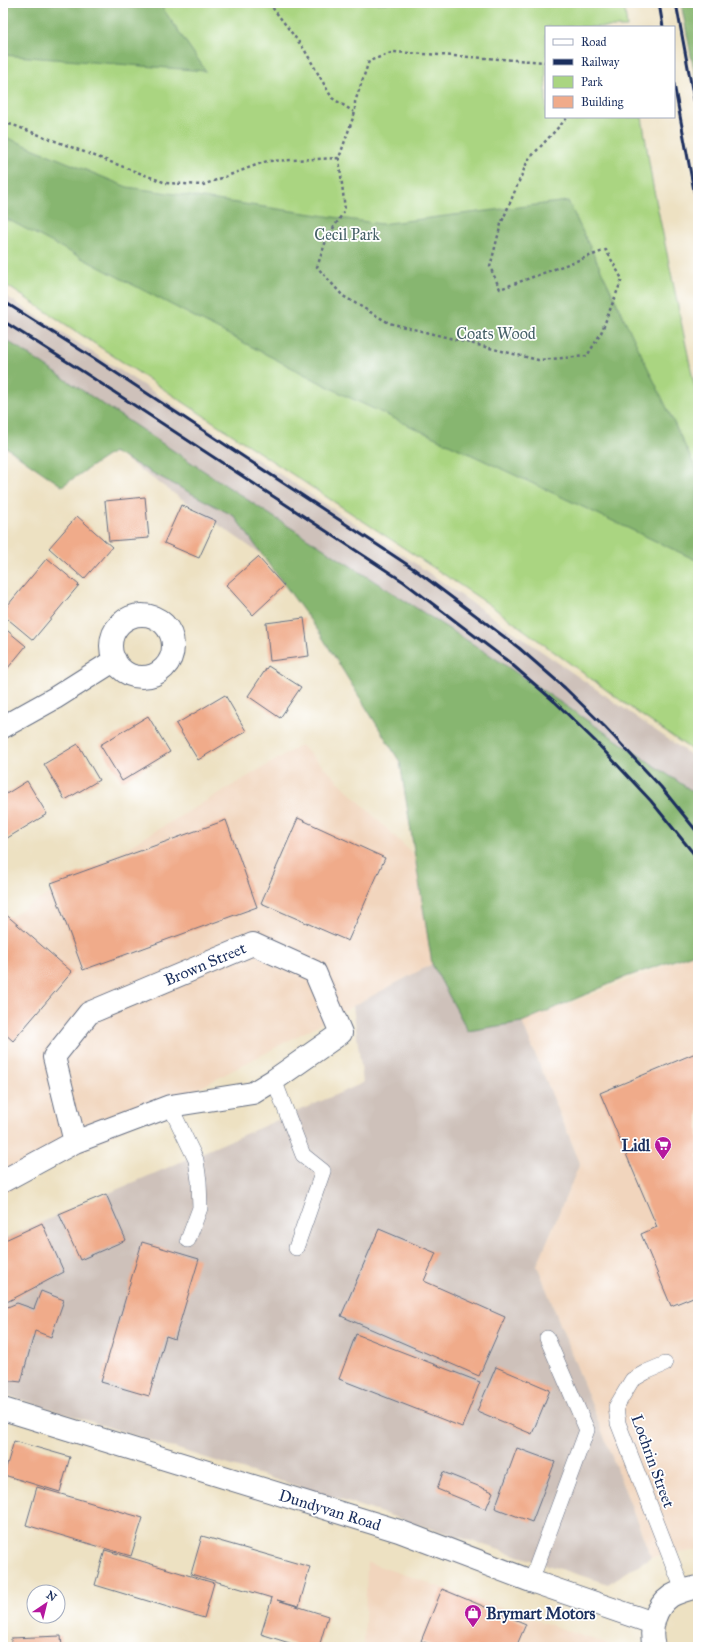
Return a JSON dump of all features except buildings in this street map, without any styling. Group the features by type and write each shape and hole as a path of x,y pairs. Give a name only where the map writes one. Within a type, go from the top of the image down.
{"street":[{"path":"3,727 55,698 115,660"},
{"name":"Brown Street","path":"3,1181 75,1142 170,1106 253,1093 274,1080 341,1033 315,972 253,944 89,1013 54,1057 75,1142"},
{"name":"Dundyvan Road","path":"3,1409 399,1531 531,1581 653,1623"},
{"path":"654,1647 652,1633 653,1623 659,1609 670,1597 691,1589"}],"lane":[{"path":"274,1080 304,1155 323,1171 296,1248"},
{"path":"170,1106 196,1160 199,1181 200,1208 188,1240"},
{"path":"531,1581 587,1430 547,1338"},
{"name":"Lochrin Street","path":"665,1364 632,1380 616,1407 618,1423 691,1589"}],"path":[{"path":"269,3 304,49 332,98 354,112"},
{"path":"545,62 394,52 369,61 355,102 354,112 338,158 345,210 327,238 317,266 343,296 389,323 538,360 586,356 602,333 622,279 606,250 500,289 490,267 501,224 528,160 567,118"},
{"path":"3,123 13,124 166,183 203,185 267,161 338,158"}],"shaded area":[{"path":"3,294 396,550 698,760 698,940 373,633 112,450 3,377"},
{"path":"301,745 415,856 432,964 3,1193 3,921"},
{"path":"698,953 698,1550 651,1557 537,1265 580,1163 522,1022"},
{"path":"432,964 468,1030 522,1022 580,1163 537,1265 651,1557 608,1584 3,1394 3,1239 363,1083 353,1006"},
{"path":"367,1562 615,1647 364,1647"}],"green space":[{"name":"Cecil Park","path":"3,3 624,3 627,26 545,26 545,118 642,118 652,181 698,403 698,754 638,713 487,603 3,283"},
{"path":"3,3 159,3 206,71 3,55"},
{"path":"681,3 698,3 698,92"},
{"name":"Coats Wood","path":"3,136 127,187 381,224 568,201 698,473 698,561 344,395 3,217"},
{"path":"3,338 266,512 493,657 698,795 698,952 626,977 522,1022 468,1031 432,964 400,762 319,632 234,516 113,452 62,486 3,445"}],"railway":[{"path":"659,3 663,26"},
{"path":"676,3 698,121"},
{"path":"675,89 698,212"},
{"path":"3,301 95,359 414,569 519,648 565,688 605,727 661,787 698,833"},
{"path":"3,321 404,582 509,662 555,702 595,741 651,801 698,859"}],"place":[{"name":"Lidl","path":"663,1160"},
{"name":"Brymart Motors","path":"473,1628"}]}
